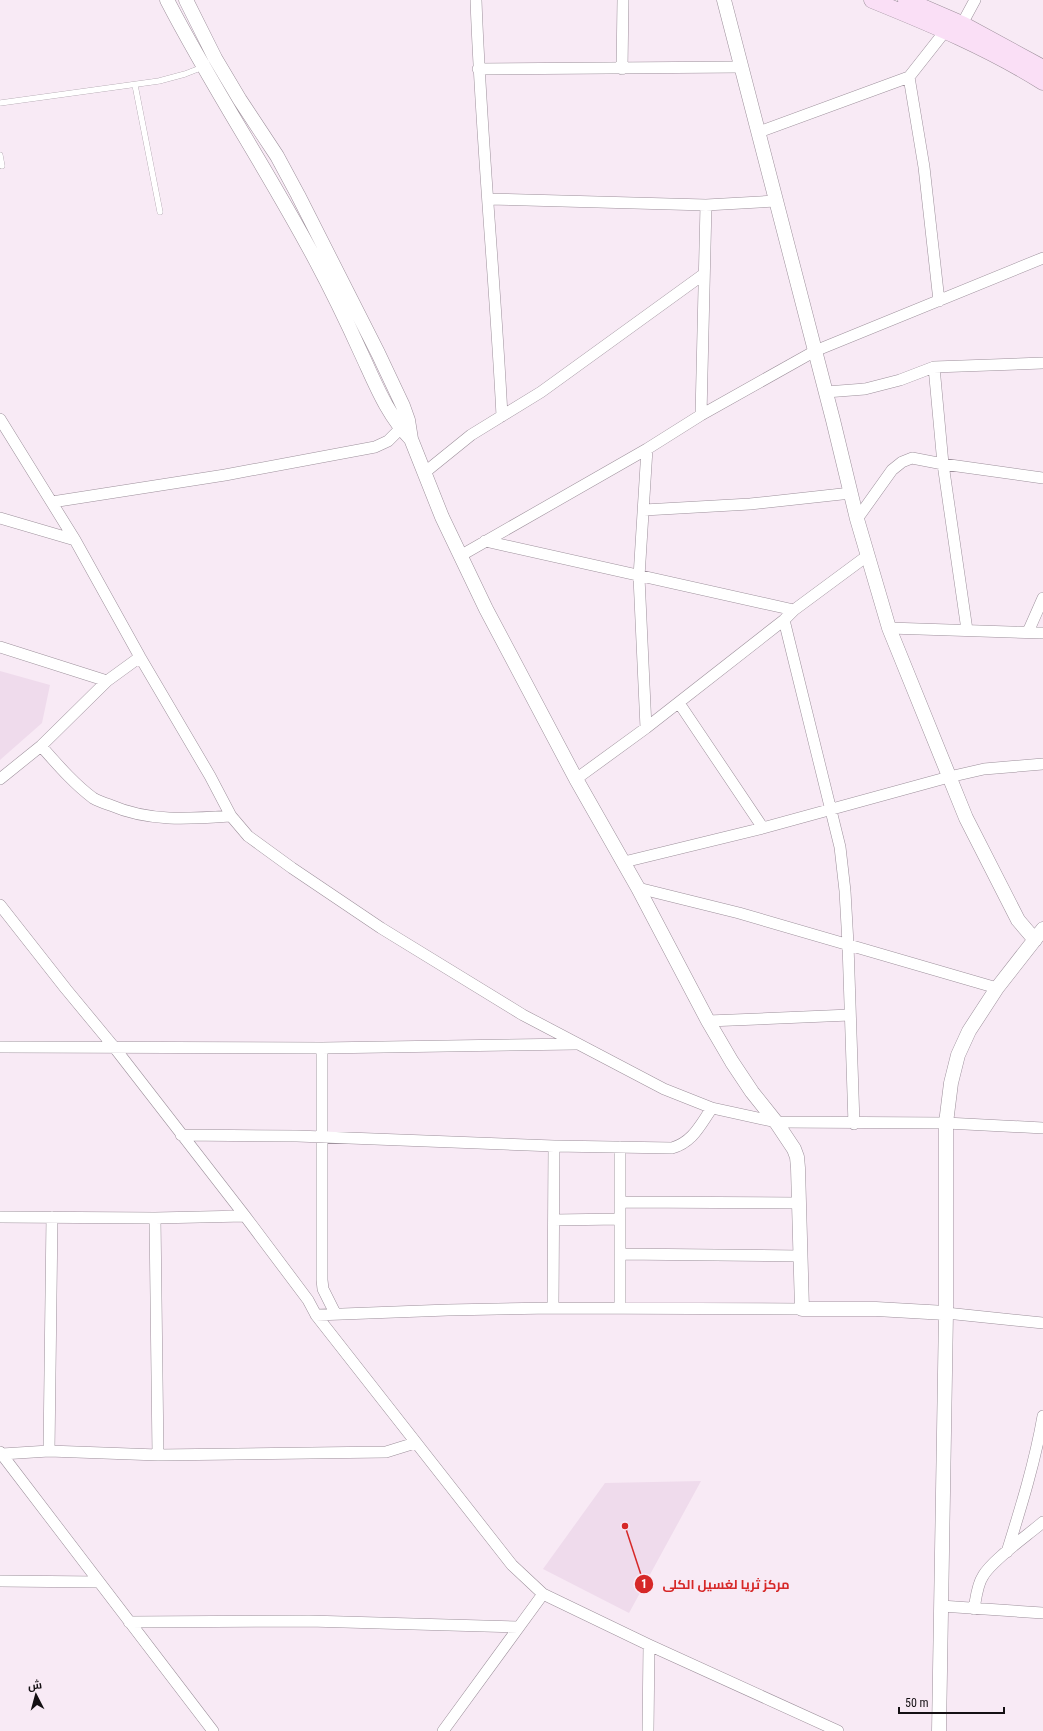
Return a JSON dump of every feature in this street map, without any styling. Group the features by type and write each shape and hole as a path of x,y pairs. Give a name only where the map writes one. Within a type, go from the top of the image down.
{"main road":[{"path":"872,0 946,30 980,46 1043,82"},
{"path":"906,0 962,24 1043,68"}],"street":[{"path":"167,0 203,67 265,170 316,260 389,412 404,424"},
{"path":"186,0 215,58 240,100 277,156 378,353 403,406 404,424 442,517 460,556 576,779 624,862 708,1021 752,1092 776,1122 794,1149 797,1157 802,1308"},
{"path":"476,0 478,69 502,416"},
{"path":"622,69 623,0"},
{"path":"724,0 826,392 857,519 889,628 966,818 1018,920 1040,937 997,988 969,1031 958,1055 950,1083 946,1124 946,1313 939,1731"},
{"path":"962,24 975,0"},
{"path":"759,132 909,77 946,30"},
{"path":"478,69 742,68"},
{"path":"909,77 925,174 939,301"},
{"path":"488,199 706,204 776,201"},
{"path":"701,415 706,204"},
{"path":"460,556 647,449 701,415 815,351 1043,258"},
{"path":"424,473 472,435 541,392 704,274"},
{"path":"826,392 865,389 900,380 934,367 1043,363"},
{"path":"934,367 943,464 967,630"},
{"path":"0,420 75,540 231,816 248,836 292,868 381,928 523,1015 664,1089 712,1108 776,1122 946,1124 1043,1128"},
{"path":"52,502 225,475 375,447 388,441 404,424"},
{"path":"646,728 639,576 647,449"},
{"path":"857,519 892,470 902,462 912,458 943,464 1043,478"},
{"path":"644,510 750,504 851,493"},
{"path":"0,518 75,540"},
{"path":"485,542 794,610"},
{"path":"576,779 679,703 784,620 794,610 867,556"},
{"path":"1028,632 1043,598"},
{"path":"784,620 840,847 845,891 848,944 854,1124"},
{"path":"889,628 1043,633"},
{"path":"0,647 107,680"},
{"path":"0,779 40,746 107,680 140,657"},
{"path":"679,703 763,828"},
{"path":"40,746 66,774 94,799 125,812 156,818 187,819 231,816"},
{"path":"624,862 763,828 949,777 984,769 1043,764"},
{"path":"638,888 739,913 997,988"},
{"path":"0,905 114,1047 245,1216 308,1300 316,1315 512,1565 543,1594 649,1645 838,1731"},
{"path":"708,1021 850,1015"},
{"path":"0,1047 322,1048 576,1044"},
{"path":"322,1048 322,1280 323,1289 335,1313"},
{"path":"181,1135 297,1136 554,1146 672,1148 683,1145 690,1139 712,1108"},
{"path":"553,1308 554,1146"},
{"path":"620,1147 620,1307"},
{"path":"620,1202 799,1203"},
{"path":"0,1217 155,1218 245,1216"},
{"path":"49,1451 52,1218"},
{"path":"155,1218 158,1455"},
{"path":"554,1220 620,1219"},
{"path":"620,1254 800,1256"},
{"path":"316,1315 335,1313 620,1307 802,1308 876,1309 946,1313 1043,1323"},
{"path":"1007,1552 1027,1487 1043,1416"},
{"path":"1,1453 49,1451 158,1455 386,1452 416,1443"},
{"path":"1,1453 213,1731"},
{"path":"974,1609 979,1584 983,1576 1007,1552 1043,1522"},
{"path":"0,1582 98,1582"},
{"path":"442,1731 543,1594"},
{"path":"942,1606 1043,1613"},
{"path":"129,1622 308,1621 518,1627"},
{"path":"648,1731 649,1645"}],"lane":[{"path":"0,103 159,81 185,74 203,67"},
{"path":"135,85 160,212"},
{"path":"0,155 2,166"}],"shaded area":[{"path":"0,671 50,685 42,723 0,760"},
{"path":"701,1481 629,1613 543,1569 605,1483"}],"place":[{"name":"مركز ثريا لغسيل الكلى","path":"625,1526"}]}
